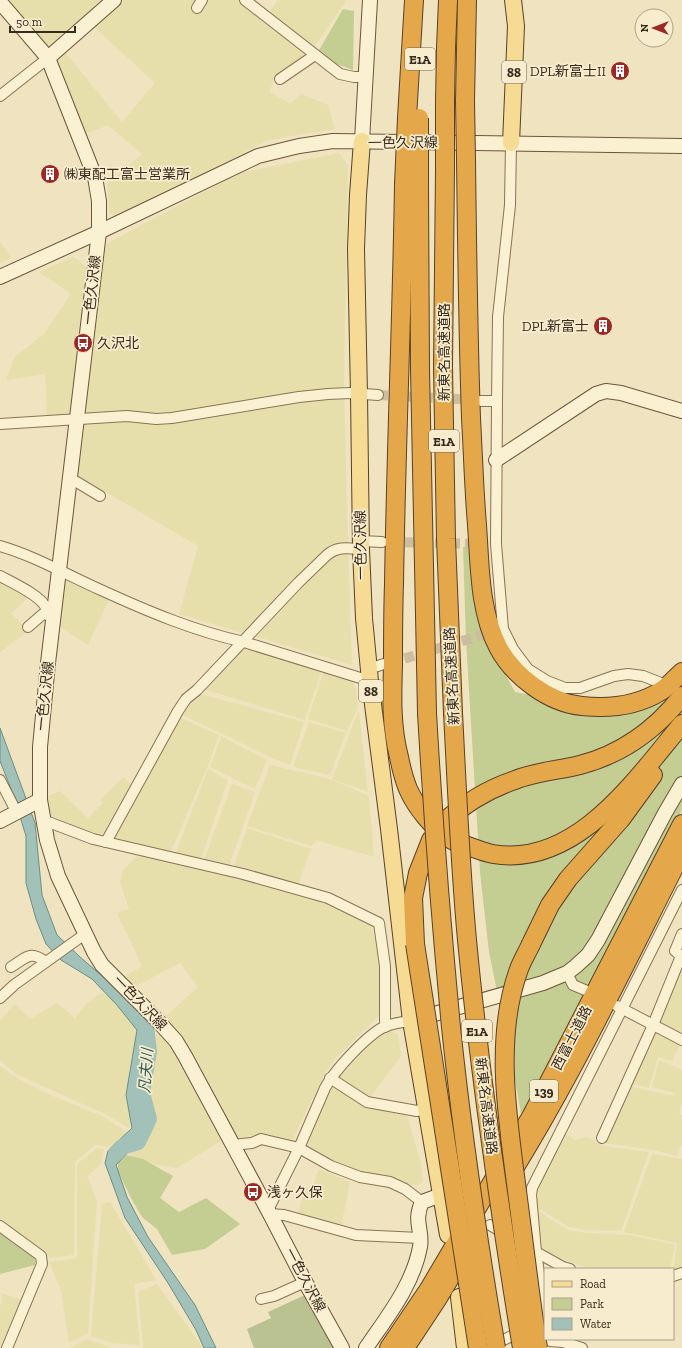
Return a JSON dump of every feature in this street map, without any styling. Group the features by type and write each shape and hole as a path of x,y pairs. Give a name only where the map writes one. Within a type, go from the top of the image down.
{"highway":[{"path":"413,118 414,0"},
{"name":"新東名高速道路","path":"422,0 413,118 411,185 420,378 427,712 436,854 451,1027 466,1152 496,1348"},
{"name":"新東名高速道路","path":"448,0 445,101 443,367 446,516 453,712 459,824 467,940 487,1122 522,1348"},
{"path":"466,0 465,101 474,498 482,587 488,618 499,647 514,669 545,694 578,706 597,708 616,707 644,700 662,690 682,672"},
{"path":"411,185 403,290 395,479 392,688 394,730 398,754 408,790 417,805 432,824 452,840 493,854 517,855 537,851 558,845 578,834 601,816 630,786 682,725"},
{"path":"444,822 458,810 485,792 516,779 582,764 612,754 639,739 660,722 682,696"},
{"path":"544,1327 511,1143 506,1083 505,1048 512,994 518,971 550,905 568,879 625,813 660,766 682,725"},
{"name":"西富士道路","path":"389,1348 429,1288 532,1115 674,818"},
{"path":"431,840 418,874 413,898 415,944 453,1196 478,1348"},
{"name":"西富士道路","path":"405,1348 438,1298 542,1123 574,1064 682,852"}],"main road":[{"name":"88","path":"511,1 516,26 512,143"},
{"name":"一色久沢線","path":"362,141 356,249 360,394 361,545 364,618 369,675 412,1021 448,1236"},
{"path":"459,1297 465,1348"}],"street":[{"path":"0,96 48,58 114,0"},
{"path":"245,0 340,74 354,77 366,77"},
{"path":"0,277 99,232 258,156 299,146 333,141 362,141 370,0"},
{"name":"一色久沢線","path":"0,2 48,58 95,177 99,201 99,232 83,376 76,419 60,570 51,615 35,803 43,820 58,876 85,934 102,965 176,1041 195,1073 305,1282 342,1348"},
{"path":"280,79 315,55"},
{"name":"一色久沢線","path":"362,141 682,146"},
{"path":"512,143 510,205 498,317 496,544 501,630 512,649 528,669 548,682 559,686 565,688 580,688 614,676 628,674 643,676 661,684"},
{"path":"496,460 596,394 606,391 622,393 682,411"},
{"path":"0,424 127,416 156,419 172,418 299,397 328,394 378,395"},
{"path":"481,401 497,401"},
{"path":"70,478 100,496"},
{"path":"106,842 186,699 197,690 244,642 327,554 339,548 382,542"},
{"path":"485,544 496,544"},
{"path":"0,546 10,548 60,570 100,590 195,629 369,675 384,664"},
{"path":"0,576 21,587 38,599 51,615"},
{"path":"28,627 43,614 51,615"},
{"path":"0,780 17,813"},
{"path":"420,1238 356,1235 269,1212 330,1078 367,1039 385,1027 412,1021 543,983 567,973 576,966 588,955 598,940 674,818 682,784"},
{"path":"0,821 35,803"},
{"path":"43,820 93,839 243,874 328,898 379,923 386,966 385,1027"},
{"path":"544,1309 536,1252 531,1195 532,1188 581,1088 618,1006 679,902 682,890"},
{"path":"0,998 14,985 85,934"},
{"path":"602,1138 653,1025 681,956 675,951 682,934"},
{"path":"12,967 32,955 49,960"},
{"path":"567,973 574,985 585,990"},
{"path":"618,1006 682,1040"},
{"path":"330,1078 367,1102 417,1111 426,1108"},
{"path":"233,1145 252,1143 261,1139 299,1148 338,1169 360,1177 390,1182 405,1189 422,1202"},
{"path":"422,1202 442,1197 467,1213"},
{"path":"366,1348 404,1291 415,1264 420,1246 417,1220 422,1202"},
{"path":"490,1225 566,1268"},
{"path":"0,1226 41,1256 42,1264 7,1348"},
{"path":"261,1299 274,1296 305,1282"},
{"path":"487,1348 544,1320"},
{"path":"547,1344 563,1342 582,1348"}],"shaded area":[{"path":"6,0 106,0 50,48"},
{"path":"116,0 239,0 307,55 276,76 269,92 290,103 301,94 328,105 335,129 268,140 120,217 110,214 107,184 142,154 108,125 86,134 53,60 65,52 122,122 155,83 91,24"},
{"path":"278,0 346,1 312,50 267,16"},
{"path":"339,153 348,165 344,382 352,665 179,614 198,546 77,475 106,244 239,173"},
{"path":"0,242 11,258 0,263"},
{"path":"73,257 91,270 72,415 47,416 45,374 6,380 15,357 44,334 71,294 39,272"},
{"path":"66,576 110,597 88,645 57,625"},
{"path":"0,579 28,598 11,613 28,631 0,652"},
{"path":"245,646 322,670 305,720 203,689"},
{"path":"324,671 350,678 356,689 358,708 347,731 308,719"},
{"path":"197,693 304,722 290,765 272,758 183,715"},
{"path":"359,712 368,792 332,779"},
{"path":"180,718 219,735 207,768 171,851 112,841"},
{"path":"309,722 346,733 330,775 293,767"},
{"path":"221,736 267,760 255,789 210,767"},
{"path":"270,765 330,779 369,796 374,857 316,840 312,846 247,826"},
{"path":"208,769 228,780 200,861 175,855"},
{"path":"123,777 131,784 103,834 97,836 51,816 48,796 60,791 88,818 103,803 101,800"},
{"path":"232,784 255,792 229,866 204,860"},
{"path":"247,828 311,849 298,885 234,866"},
{"path":"138,855 303,894 371,924 379,955 381,992 378,1017 333,1061 322,1079 292,1141 264,1136 235,1140 164,1018 198,987 180,963 132,988 124,977 142,966 117,913 129,909 120,882 123,870"},
{"path":"682,960 682,1036 658,1024"},
{"path":"101,993 116,999 138,1020 129,1128 105,1114 16,1074 0,1060 0,1021 15,1004 30,1019 57,1003 75,1018 86,1004"},
{"path":"158,1028 199,1090 224,1139 177,1168 159,1165 129,1156 151,1127 153,1122 147,1099 148,1077"},
{"path":"654,1030 681,1043 672,1061 658,1057 649,1088 629,1083"},
{"path":"390,1031 398,1034 401,1056 370,1097 339,1077 373,1042"},
{"path":"659,1060 682,1070 682,1104 679,1113 682,1115 682,1144 677,1156 654,1150 604,1143 628,1086 674,1096 675,1093 652,1087"},
{"path":"0,1066 20,1080 55,1097 104,1117 128,1133 107,1147 95,1145 75,1162 74,1255 50,1258 0,1221"},
{"path":"334,1085 367,1106 407,1116 421,1163 423,1182 418,1185 407,1184 395,1178 355,1170 325,1157 305,1146 325,1099"},
{"path":"566,1134 575,1140 587,1137 604,1146 649,1152 621,1231 587,1230 569,1227 535,1206 534,1190"},
{"path":"97,1148 104,1149 101,1164 87,1176 97,1201 88,1333 69,1343 61,1290 49,1262 77,1258 77,1164"},
{"path":"652,1154 682,1159 682,1270 674,1271 673,1268 677,1243 624,1232"},
{"path":"319,1169 350,1182 341,1227 298,1214 305,1187 312,1189"},
{"path":"110,1202 156,1280 134,1284 140,1345 112,1343 91,1336 102,1204"},
{"path":"535,1208 568,1230 586,1233 630,1235 675,1245 670,1268 588,1268 567,1261 541,1249"},
{"path":"157,1284 203,1348 143,1348 138,1292"},
{"path":"1,1293 22,1300 2,1348 0,1348 0,1305 2,1304"},
{"path":"87,1339 112,1348 71,1348"}],"green space":[{"path":"343,9 354,11 353,70 331,62 318,52"},
{"path":"463,547 475,547 495,656 515,692 616,712 678,697 682,689 682,810 522,1119 489,952 480,872 466,640"},
{"path":"126,1155 143,1159 173,1176 160,1198 179,1212 206,1198 240,1224 205,1249 172,1255 157,1229 142,1217 118,1171 118,1160"},
{"path":"0,1230 35,1256 35,1265 0,1274"},
{"path":"305,1295 336,1348 254,1348 247,1329 271,1318 268,1312"}],"water":[{"path":"0,728 35,823 42,895 57,935 144,1015 149,1027 149,1046 139,1092 149,1119 131,1149 116,1165 127,1197 148,1237 195,1305 216,1348 204,1348 196,1330 168,1283 125,1218 105,1163 108,1151 132,1128 126,1095 137,1030 116,1004 92,979 61,960 46,944 36,919 26,883 26,836 13,794 0,761"}],"waterway":[{"name":"凡夫川","path":"116,1153 122,1147 138,1142 149,1119 142,1093 149,1052 146,1025"}],"tunnel":[{"path":"378,395 475,400"},
{"path":"390,542 482,544"},
{"path":"390,663 495,631"}],"place":[{"name":"DPL新富士II","path":"620,71"},
{"name":"㈱東配工富士営業所","path":"50,174"},
{"name":"DPL新富士","path":"603,326"},
{"name":"久沢北","path":"83,343"},
{"name":"浅ヶ久保","path":"253,1192"}]}
